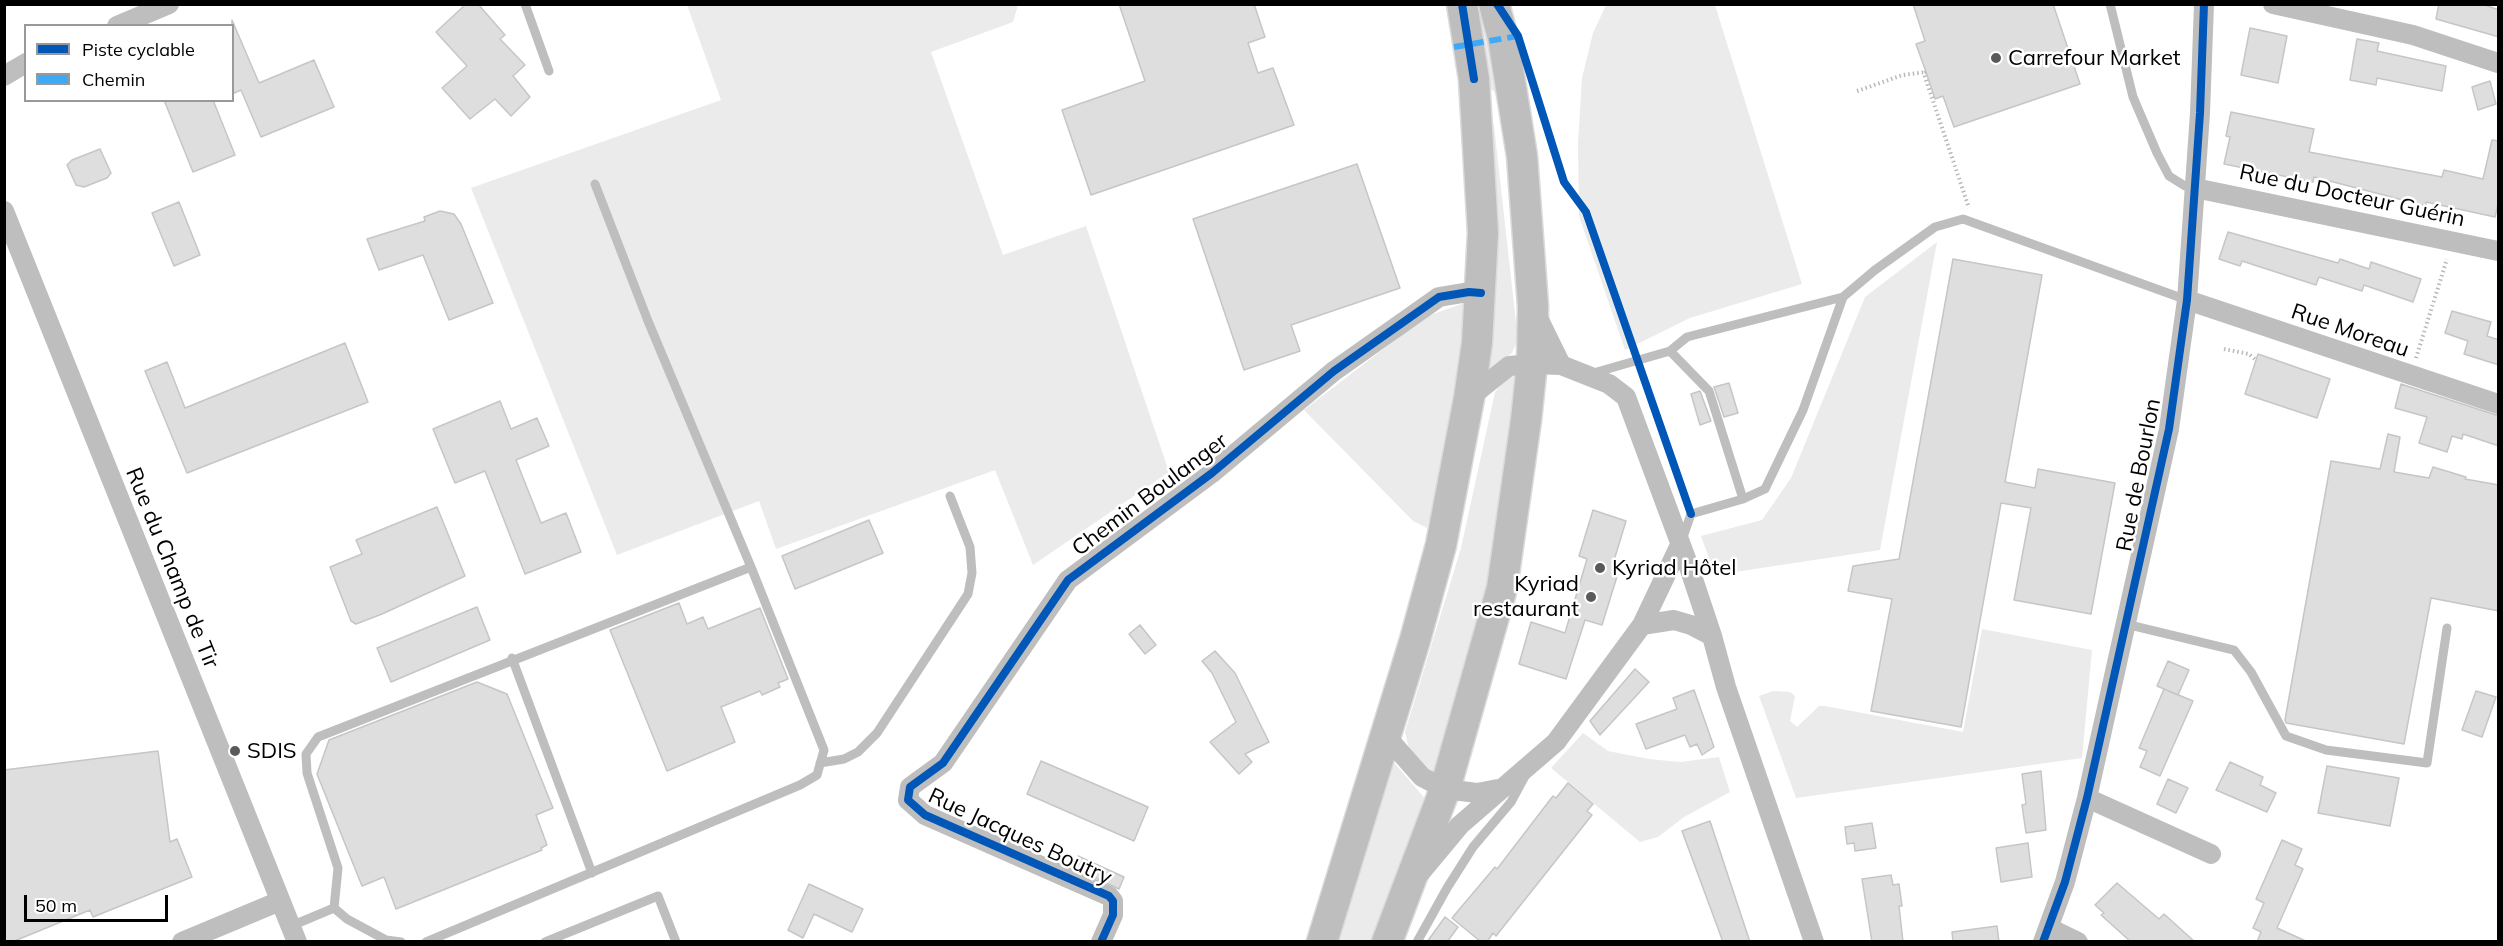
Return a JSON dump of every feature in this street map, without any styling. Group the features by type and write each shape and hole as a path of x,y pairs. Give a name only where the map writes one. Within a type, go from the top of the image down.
{"main road":[{"path":"1322,942 1441,545 1469,398 1481,293 1483,233 1474,79 1462,4"},
{"path":"1494,4 1503,38 1522,156 1533,306"},
{"path":"1387,942 1444,789 1502,588 1520,476 1547,364 1533,306 1511,235 1496,111 1474,79"}],"street":[{"path":"122,24 170,4"},
{"name":"Rue de Bourlon","path":"2046,935 2065,882 2087,798 2169,429 2187,300 2204,4"},
{"path":"2272,4 2413,35 2499,63"},
{"path":"4,76 24,64"},
{"name":"Rue du Docteur Guérin","path":"2195,188 2499,251"},
{"name":"Rue du Champ de Tir","path":"4,211 294,934"},
{"name":"Chemin Boulanger","path":"908,800 910,787 943,763 1068,580 1212,472 1334,371 1410,317 1439,297 1469,292 1481,293"},
{"name":"Rue Moreau","path":"2187,300 2410,377 2499,404"},
{"path":"1469,398 1509,366 1547,364 1587,375 1619,390 1626,397 1634,413 1712,636 1726,687 1814,942"},
{"path":"1409,887 1460,825 1498,789 1556,742 1642,625 1680,545"},
{"path":"1642,625 1674,621 1691,625 1712,636"},
{"path":"1385,735 1422,777 1444,789 1477,793 1498,789"},
{"path":"2087,798 2211,854"},
{"name":"Rue Jacques Boutry","path":"908,800 925,815 1109,896 1113,901 1113,915 1101,942"},
{"path":"182,942 280,901"},
{"path":"2046,935 2078,942"}],"lane":[{"path":"525,4 549,70"},
{"path":"2110,4 2133,97 2157,153 2169,176 2185,186 2195,188"},
{"path":"426,942 800,785 817,775 824,750 751,567 648,321 595,184"},
{"path":"1587,375 1670,351 1687,337 1843,297 1875,270 1935,227 1963,219 2187,300"},
{"path":"1680,545 1691,514 1743,499 1766,489 1803,410 1843,297"},
{"path":"1670,351 1709,391 1743,499"},
{"path":"820,763 844,759 858,752 877,733 968,594 972,573 970,548 950,496"},
{"path":"334,908 338,868 307,773 306,754 318,737 512,658 751,567"},
{"path":"2126,624 2234,650 2251,672 2286,736 2326,750 2427,763 2447,628"},
{"path":"512,658 592,873"},
{"path":"1417,942 1473,847 1511,802 1530,765"},
{"path":"544,942 658,896 676,942"},
{"path":"294,934 334,908"},
{"path":"334,908 347,919 386,940 401,942"}],"path":[{"path":"1857,91 1903,75 1926,72 1924,74 1970,210"},
{"path":"2410,377 2453,241"},
{"path":"2224,349 2249,354 2256,360"}],"shaded area":[{"path":"687,5 1018,5 1013,22 931,52 1003,255 1086,226 1169,472 1033,565 995,470 776,549 759,501 617,555 471,188 721,100"},
{"path":"1472,5 1484,5 1498,95 1485,84"},
{"path":"1606,5 1715,5 1802,284 1690,318 1625,350 1579,216 1578,143 1582,78 1593,33"},
{"path":"1491,119 1494,126 1518,340 1512,353 1484,374 1489,120"},
{"path":"1937,242 1880,550 1715,575 1701,536 1762,520 1791,478 1865,297"},
{"path":"1464,303 1464,358 1456,417 1427,528 1413,521 1304,410 1425,317"},
{"path":"1510,375 1515,375 1517,379 1495,560 1442,767 1432,776 1411,757 1405,732 1461,548 1495,392"},
{"path":"1982,629 2092,650 2082,758 1796,798 1759,696 1773,691 1790,692 1795,696 1790,721 1797,727 1819,706 1825,706 1963,732"},
{"path":"1583,733 1608,751 1649,759 1680,762 1719,757 1730,792 1684,817 1658,837 1640,842 1551,768"},
{"path":"1391,759 1427,801 1378,941 1333,942"}],"building":[{"path":"466,4 478,4 505,35 500,39 525,65 513,76 530,97 511,116 495,99 470,119 442,88 467,66 436,32"},
{"path":"1119,4 1254,4 1265,37 1248,43 1258,73 1273,68 1294,125 1091,195 1062,110 1145,81"},
{"name":"Carrefour Market","path":"1913,4 2053,4 2080,84 1954,127 1943,96 1935,99 1916,44 1925,41"},
{"path":"2439,4 2482,4 2499,10 2499,37 2436,19"},
{"path":"234,25 259,83 314,60 334,107 261,137 241,90 234,93"},
{"path":"2250,28 2287,36 2278,83 2241,75"},
{"path":"2357,39 2379,43 2377,51 2446,66 2442,91 2377,78 2376,85 2350,80"},
{"path":"2490,81 2496,104 2478,110 2472,87"},
{"path":"165,102 214,102 235,155 193,172"},
{"path":"2231,112 2314,129 2309,152 2442,177 2444,170 2483,179 2492,140 2499,141 2499,200 2495,217 2426,202 2426,206 2314,177 2313,182 2224,164 2230,137 2226,136"},
{"path":"100,149 111,173 107,178 84,187 76,185 67,165 72,160"},
{"path":"1357,164 1400,288 1291,325 1300,351 1244,370 1193,219"},
{"path":"179,202 200,255 174,266 152,213"},
{"path":"440,211 454,214 461,224 493,303 449,320 423,255 379,270 367,239 425,221 424,217"},
{"path":"2228,232 2338,263 2340,259 2369,269 2371,262 2421,279 2413,302 2364,285 2362,291 2319,277 2316,285 2242,261 2240,266 2219,259"},
{"path":"1953,259 2042,275 2005,482 2035,488 2038,469 2115,483 2091,614 2014,600 2031,508 2001,503 1961,727 1871,711 1892,599 1848,591 1853,566 1899,559"},
{"path":"2452,311 2491,322 2487,336 2499,340 2499,365 2464,354 2468,341 2445,333"},
{"path":"345,343 368,402 187,473 145,371 167,362 185,408"},
{"path":"2258,354 2330,379 2317,418 2245,394"},
{"path":"1729,383 1738,413 1724,417 1714,387"},
{"path":"2401,384 2499,416 2499,446 2463,434 2462,439 2452,436 2447,452 2419,443 2427,417 2395,408"},
{"path":"1700,391 1711,421 1700,425 1691,394"},
{"path":"500,401 511,429 537,418 549,446 516,460 541,523 566,513 581,552 525,574 485,471 455,483 433,429"},
{"path":"2388,434 2400,437 2394,472 2429,478 2433,467 2466,477 2465,479 2499,485 2499,611 2431,598 2404,744 2286,723 2285,720 2331,461 2380,469"},
{"path":"437,507 465,576 382,614 356,624 351,621 330,567 362,554 356,540"},
{"path":"1593,510 1626,521 1612,567 1619,570 1602,625 1585,620 1566,679 1519,664 1531,622 1565,633 1587,559 1579,556"},
{"path":"869,520 883,553 795,589 782,556"},
{"path":"679,603 687,624 703,617 708,629 760,608 788,679 778,683 780,687 762,695 760,691 721,707 735,742 667,771 610,630"},
{"path":"477,607 490,640 391,682 377,648"},
{"path":"1140,625 1156,645 1145,654 1129,634"},
{"path":"1215,651 1235,673 1269,742 1245,754 1252,762 1239,774 1210,742 1236,722 1212,673 1202,661"},
{"path":"2168,661 2189,670 2178,695 2157,686"},
{"path":"1635,669 1649,682 1600,735 1590,721"},
{"path":"477,682 507,694 553,808 536,815 547,845 541,848 542,850 396,909 384,877 362,886 317,774 329,740"},
{"path":"2164,689 2193,701 2160,776 2140,767 2147,751 2139,748"},
{"path":"1694,690 1714,747 1702,755 1697,744 1690,747 1685,735 1646,749 1636,724 1677,709 1673,698"},
{"path":"2476,691 2496,697 2482,737 2462,730"},
{"path":"158,751 170,842 177,839 192,877 93,917 90,910 12,942 4,942 4,770"},
{"path":"1041,761 1148,807 1134,841 1027,794"},
{"path":"2230,762 2263,777 2260,785 2276,793 2267,812 2216,790"},
{"path":"2327,766 2399,778 2390,826 2318,813"},
{"path":"2041,771 2046,830 2026,833 2022,805 2026,804 2022,774"},
{"path":"2168,779 2188,788 2176,813 2157,804"},
{"path":"1568,783 1593,804 1587,811 1592,815 1496,936 1493,933 1487,942 1481,942 1452,918 1495,867 1497,869 1553,796 1556,798"},
{"path":"1710,821 1750,942 1723,942 1682,831"},
{"path":"1872,823 1876,848 1855,851 1854,843 1847,844 1845,827"},
{"path":"2282,840 2302,849 2295,865 2303,869 2277,928 2308,942 2257,942 2261,932 2253,928 2264,903 2256,899"},
{"path":"2028,843 2032,877 2001,882 1996,848"},
{"path":"1078,856 1124,877 1119,889 1073,867"},
{"path":"1891,875 1893,885 1899,884 1903,942 1872,942 1862,879"},
{"path":"2117,883 2159,919 2164,914 2195,942 2131,942 2101,915 2104,913 2095,905"},
{"path":"809,884 863,909 852,932 814,914 803,938 788,930"},
{"path":"1445,917 1458,927 1447,942 1427,942"},
{"path":"1997,926 1999,942 1953,942 1952,932"}],"marked path":[{"path":"1454,47 1518,36"}],"cycle path":[{"path":"1462,4 1474,79"},
{"path":"1497,4 1518,36 1564,182 1586,212 1691,514"},
{"path":"2043,942 2065,882 2087,798 2169,429 2187,300 2200,113 2204,4"},
{"path":"1101,942 1113,915 1113,901 1109,896 925,815 908,800 910,787 943,763 1068,580 1212,473 1334,371 1439,297 1469,292 1481,293"}],"place":[{"name":"Carrefour Market","path":"1996,58"},
{"name":"Kyriad Hôtel","path":"1600,568"},
{"name":"Kyriad restaurant","path":"1591,597"},
{"name":"SDIS","path":"235,751"}]}
